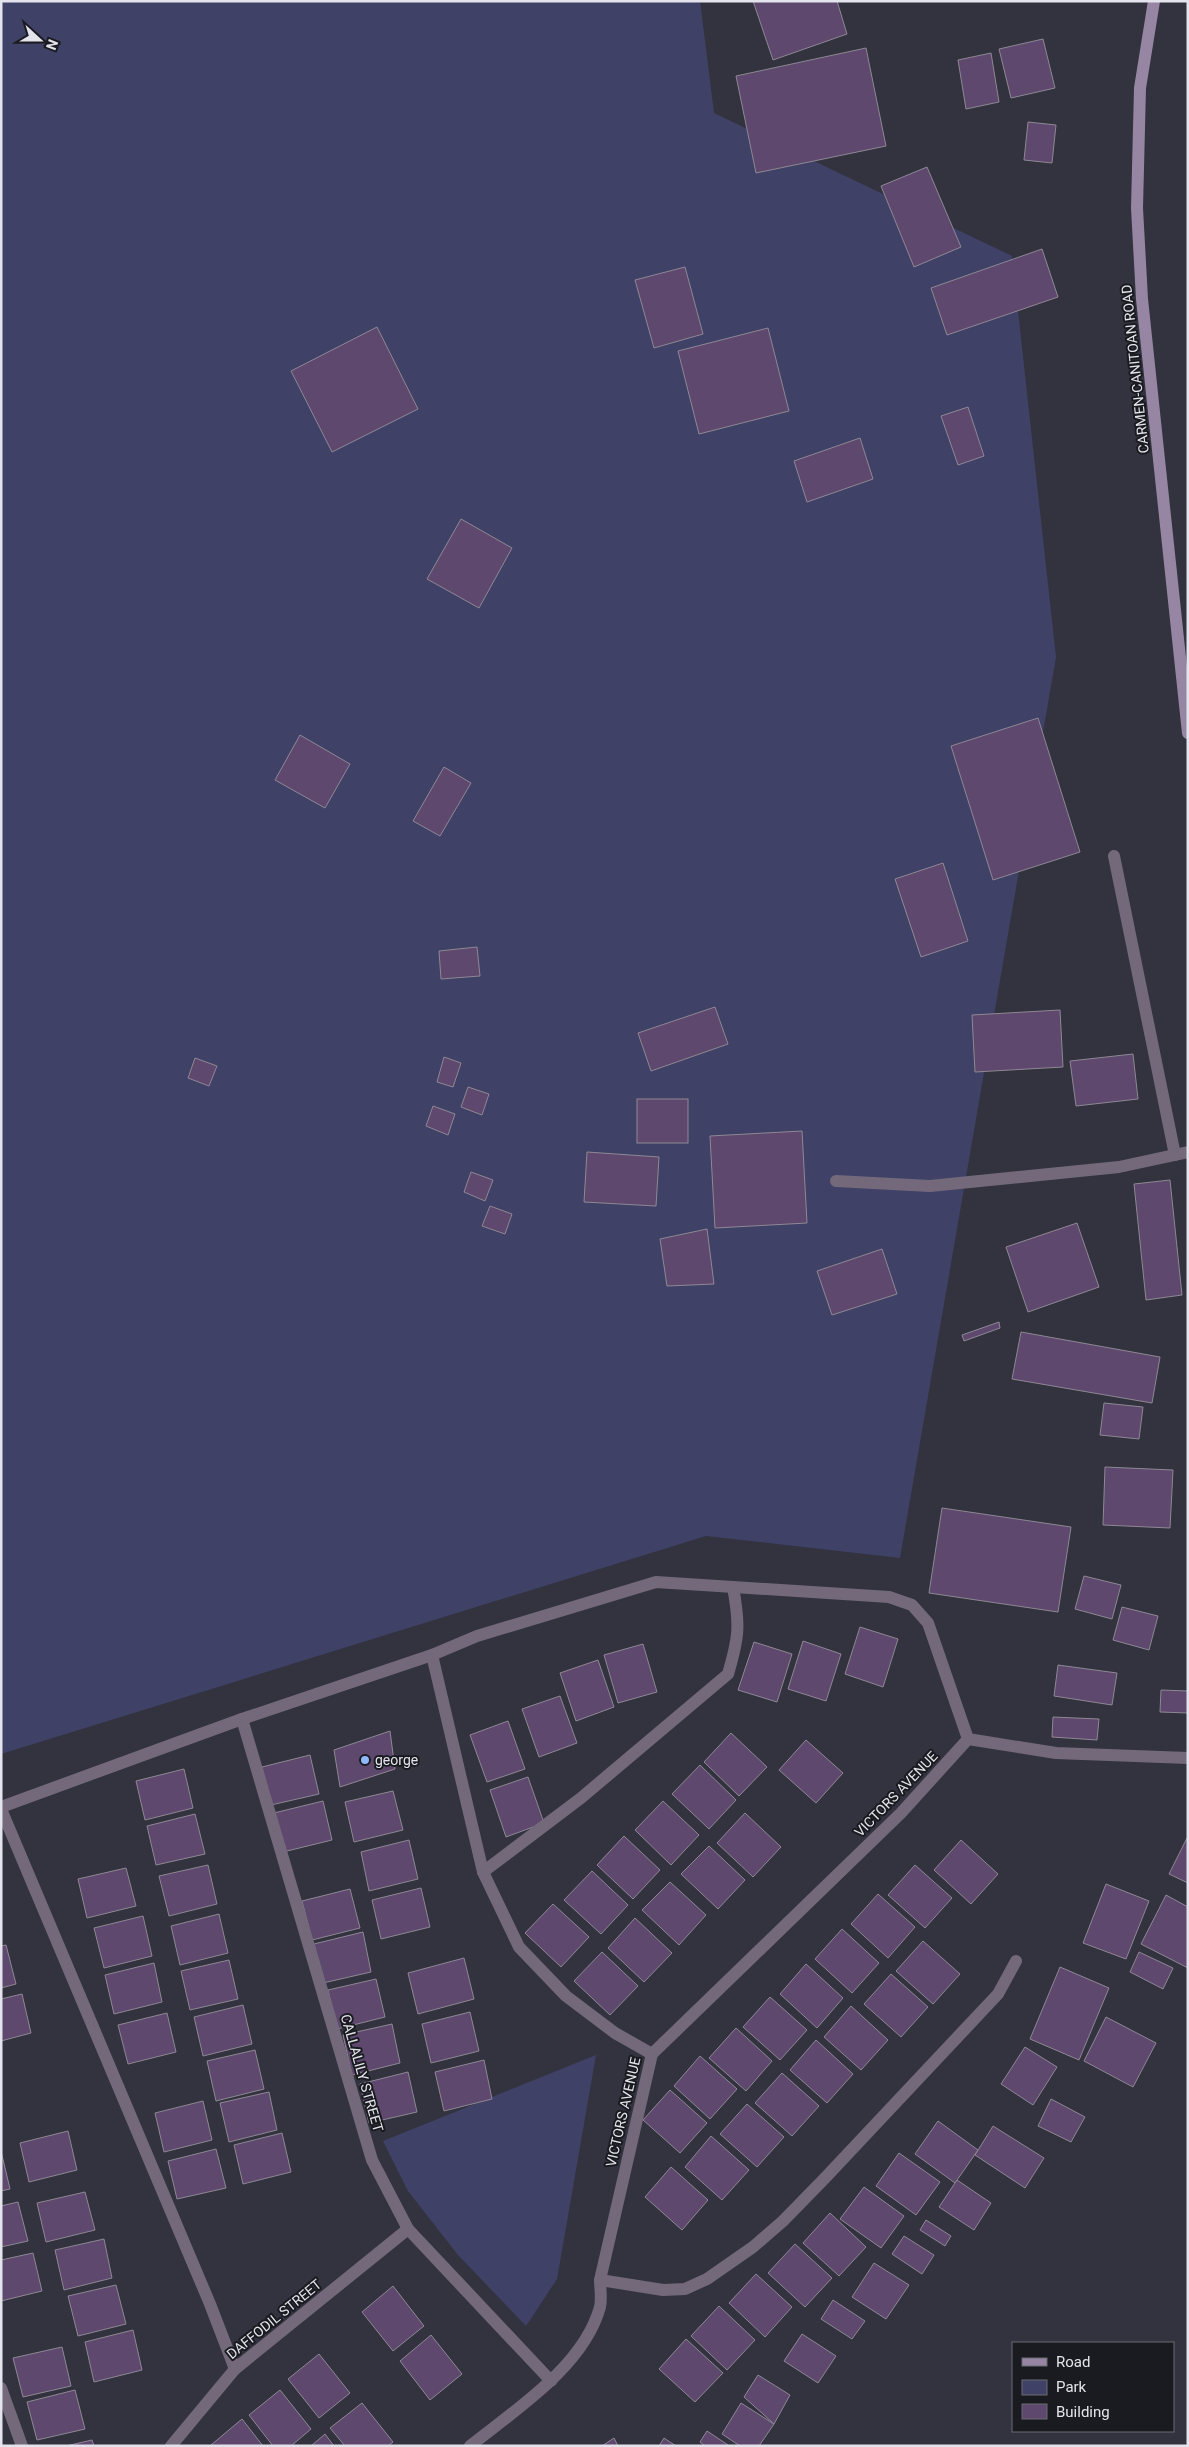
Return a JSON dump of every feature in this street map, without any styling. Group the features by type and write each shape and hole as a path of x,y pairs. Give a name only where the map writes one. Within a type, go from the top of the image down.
{"main road":[{"name":"CARMEN-CANITOAN ROAD","path":"1154,1 1140,88 1137,208 1142,299 1188,733"}],"street":[{"path":"836,1181 930,1186 1119,1167 1181,1154 1114,856"},
{"path":"236,2369 1,1808 242,1719 432,1655 477,1636 656,1582 889,1597 912,1605 928,1622 968,1740 1056,1753 1188,1758"},
{"path":"483,1872 581,1798 728,1674 737,1646 739,1619 733,1587"},
{"path":"432,1655 483,1872 519,1947 566,1996 615,2033 652,2054"},
{"name":"CALLALILY STREET","path":"242,1719 372,2160 408,2229 551,2381"},
{"name":"VICTORS AVENUE","path":"470,2446 551,2381 578,2348 592,2327 601,2305 600,2280 652,2054 901,1813 968,1740"},
{"path":"600,2280 663,2290 685,2289 707,2279 753,2247 783,2222 998,1994 1016,1961"},
{"name":"DAFFODIL STREET","path":"171,2446 236,2369 408,2229"},
{"path":"1,2388 22,2446"}],"green space":[{"path":"1,1 700,1 714,113 1012,256 1056,657 900,1558 706,1536 1,1754"},
{"path":"596,2055 557,2279 526,2326 458,2255 408,2191 383,2141"}],"building":[{"path":"753,1 837,1 847,34 773,60"},
{"path":"1043,39 1055,88 1011,98 999,49"},
{"path":"866,48 886,146 756,173 736,76"},
{"path":"991,53 999,102 966,109 958,60"},
{"path":"1028,122 1056,125 1052,163 1024,160"},
{"path":"927,167 961,247 914,267 881,186"},
{"path":"1042,249 1058,297 947,335 931,288"},
{"path":"685,267 703,334 654,348 635,280"},
{"path":"377,327 418,409 332,452 291,371"},
{"path":"768,328 789,411 699,434 678,351"},
{"path":"968,407 984,456 958,465 941,416"},
{"path":"860,438 873,479 807,502 794,461"},
{"path":"461,519 512,548 479,608 427,579"},
{"path":"1038,718 1080,852 993,880 951,746"},
{"path":"300,735 350,764 325,808 275,780"},
{"path":"444,767 471,783 440,836 413,821"},
{"path":"943,863 968,941 921,957 895,879"},
{"path":"477,947 480,976 441,979 439,951"},
{"path":"715,1007 728,1044 651,1071 638,1033"},
{"path":"1060,1010 1063,1067 975,1072 972,1015"},
{"path":"1133,1054 1138,1099 1076,1106 1070,1061"},
{"path":"444,1057 461,1063 453,1087 437,1082"},
{"path":"195,1058 217,1066 209,1086 188,1078"},
{"path":"468,1087 489,1094 482,1115 461,1107"},
{"path":"637,1099 688,1099 688,1143 637,1143"},
{"path":"433,1106 455,1114 448,1135 426,1126"},
{"path":"802,1131 807,1223 715,1228 710,1136"},
{"path":"587,1152 659,1157 656,1206 584,1202"},
{"path":"471,1172 493,1180 485,1201 464,1192"},
{"path":"1170,1180 1182,1295 1146,1300 1134,1184"},
{"path":"490,1206 512,1214 505,1234 482,1226"},
{"path":"1077,1223 1099,1287 1028,1312 1006,1247"},
{"path":"707,1229 714,1284 667,1286 660,1239"},
{"path":"882,1249 897,1294 832,1315 817,1271"},
{"path":"999,1322 1000,1328 964,1341 962,1335"},
{"path":"1021,1332 1160,1357 1152,1403 1012,1379"},
{"path":"1104,1403 1143,1407 1139,1439 1100,1435"},
{"path":"1105,1467 1173,1470 1170,1528 1103,1525"},
{"path":"942,1508 1071,1527 1058,1612 929,1593"},
{"path":"1084,1576 1121,1585 1112,1619 1075,1609"},
{"path":"1122,1607 1158,1616 1149,1650 1113,1640"},
{"path":"860,1627 898,1639 883,1687 845,1674"},
{"path":"803,1641 841,1654 826,1701 788,1689"},
{"path":"754,1642 792,1654 777,1702 738,1690"},
{"path":"643,1644 657,1692 618,1703 604,1655"},
{"path":"598,1660 614,1707 576,1721 560,1673"},
{"path":"1058,1665 1117,1673 1112,1705 1054,1696"},
{"path":"1161,1690 1188,1691 1188,1713 1160,1712"},
{"path":"560,1696 577,1743 539,1757 522,1709"},
{"path":"1053,1717 1099,1719 1097,1740 1052,1737"},
{"path":"508,1721 525,1769 487,1782 470,1735"},
{"name":"george","path":"390,1731 395,1769 340,1787 334,1750"},
{"path":"731,1733 767,1767 739,1796 704,1762"},
{"path":"806,1740 843,1773 816,1803 779,1770"},
{"path":"310,1755 319,1794 271,1805 262,1767"},
{"path":"700,1765 736,1800 709,1829 672,1794"},
{"path":"184,1769 193,1808 145,1820 136,1781"},
{"path":"528,1777 544,1823 506,1837 490,1790"},
{"path":"393,1791 403,1830 354,1842 345,1802"},
{"path":"323,1801 332,1840 283,1852 274,1813"},
{"path":"663,1801 699,1835 671,1865 635,1830"},
{"path":"745,1813 781,1847 753,1877 717,1843"},
{"path":"195,1814 205,1854 156,1865 147,1826"},
{"path":"624,1836 660,1870 633,1899 597,1865"},
{"path":"1188,1838 1188,1883 1169,1874"},
{"path":"409,1840 418,1879 369,1891 361,1852"},
{"path":"961,1840 998,1874 971,1904 934,1870"},
{"path":"709,1846 745,1880 718,1909 681,1874"},
{"path":"208,1865 217,1904 169,1916 159,1876"},
{"path":"915,1865 952,1898 925,1928 888,1895"},
{"path":"126,1868 136,1906 87,1918 78,1879"},
{"path":"592,1871 628,1905 601,1934 564,1900"},
{"path":"670,1882 706,1915 679,1945 642,1910"},
{"path":"1106,1884 1149,1901 1126,1959 1083,1943"},
{"path":"421,1888 430,1927 381,1939 372,1900"},
{"path":"350,1889 360,1928 312,1940 302,1901"},
{"path":"878,1894 915,1927 888,1958 851,1924"},
{"path":"1166,1895 1188,1907 1188,1968 1141,1944"},
{"path":"553,1904 589,1937 561,1967 525,1933"},
{"path":"219,1914 228,1953 180,1965 171,1926"},
{"path":"143,1916 152,1956 104,1968 94,1928"},
{"path":"635,1918 672,1953 644,1982 608,1948"},
{"path":"842,1929 879,1963 852,1993 815,1959"},
{"path":"363,1932 371,1972 323,1983 314,1944"},
{"path":"923,1941 960,1974 933,2004 896,1971"},
{"path":"6,1945 16,1984 1,1988 1,1946"},
{"path":"602,1952 638,1986 610,2015 574,1981"},
{"path":"1139,1952 1173,1968 1163,1989 1130,1972"},
{"path":"464,1958 474,1999 418,2014 408,1973"},
{"path":"229,1960 238,1999 190,2010 181,1971"},
{"path":"154,1963 162,2002 114,2014 105,1975"},
{"path":"806,1964 843,1998 817,2028 780,1994"},
{"path":"1060,1967 1109,1988 1079,2060 1030,2039"},
{"path":"891,1974 928,2007 901,2037 864,2004"},
{"path":"376,1979 385,2017 337,2029 328,1990"},
{"path":"22,1994 31,2033 1,2041 1,1999"},
{"path":"770,1997 807,2030 780,2060 743,2027"},
{"path":"243,2005 252,2044 203,2056 194,2017"},
{"path":"851,2006 888,2040 861,2070 824,2037"},
{"path":"470,2012 479,2051 431,2063 422,2024"},
{"path":"167,2013 176,2052 128,2064 118,2025"},
{"path":"1106,2017 1156,2043 1133,2087 1084,2061"},
{"path":"392,2024 400,2063 352,2075 343,2035"},
{"path":"736,2028 772,2061 746,2091 709,2058"},
{"path":"816,2040 853,2074 827,2103 790,2070"},
{"path":"1025,2047 1057,2067 1033,2105 1001,2084"},
{"path":"255,2050 264,2089 216,2101 207,2061"},
{"path":"700,2056 737,2089 710,2119 674,2086"},
{"path":"484,2060 492,2099 444,2111 435,2072"},
{"path":"408,2072 417,2112 369,2123 360,2084"},
{"path":"782,2073 819,2106 792,2136 755,2103"},
{"path":"670,2090 707,2123 680,2153 643,2120"},
{"path":"269,2092 277,2130 229,2142 220,2103"},
{"path":"1051,2099 1085,2117 1071,2142 1038,2126"},
{"path":"203,2101 212,2140 164,2152 155,2113"},
{"path":"747,2104 784,2137 757,2167 720,2134"},
{"path":"938,2121 978,2150 955,2183 915,2154"},
{"path":"993,2126 1044,2158 1025,2188 975,2155"},
{"path":"68,2131 77,2170 29,2182 20,2143"},
{"path":"282,2133 291,2172 243,2184 234,2145"},
{"path":"711,2136 749,2170 722,2200 685,2167"},
{"path":"216,2149 226,2188 177,2199 168,2161"},
{"path":"1,2151 10,2189 1,2191"},
{"path":"899,2153 940,2182 916,2215 876,2186"},
{"path":"671,2167 708,2200 682,2230 645,2197"},
{"path":"957,2180 991,2203 974,2230 939,2207"},
{"path":"864,2187 904,2216 881,2248 840,2219"},
{"path":"85,2192 95,2230 46,2242 37,2203"},
{"path":"18,2202 28,2241 1,2247 1,2206"},
{"path":"830,2213 866,2247 839,2276 803,2243"},
{"path":"926,2220 951,2236 945,2246 920,2230"},
{"path":"904,2236 934,2255 922,2274 892,2254"},
{"path":"104,2239 112,2278 64,2290 55,2250"},
{"path":"795,2244 832,2278 805,2307 768,2273"},
{"path":"33,2253 42,2291 1,2301 1,2260"},
{"path":"874,2263 909,2285 886,2319 852,2297"},
{"path":"756,2274 792,2307 765,2337 729,2303"},
{"path":"116,2285 126,2324 78,2336 68,2296"},
{"path":"393,2286 424,2326 393,2351 362,2312"},
{"path":"833,2300 865,2321 852,2339 821,2319"},
{"path":"719,2306 755,2340 727,2370 691,2336"},
{"path":"133,2330 142,2370 94,2382 85,2342"},
{"path":"802,2334 836,2356 818,2383 784,2361"},
{"path":"431,2335 462,2374 430,2400 400,2361"},
{"path":"686,2339 723,2373 695,2402 659,2369"},
{"path":"62,2347 71,2386 23,2397 13,2358"},
{"path":"319,2354 350,2393 319,2418 288,2379"},
{"path":"758,2375 790,2395 774,2424 744,2397"},
{"path":"75,2390 85,2429 37,2440 27,2402"},
{"path":"280,2390 311,2429 291,2446 273,2446 249,2415"},
{"path":"362,2403 393,2442 388,2446 345,2446 330,2428"},
{"path":"741,2403 774,2424 759,2446 740,2446 722,2434"},
{"path":"242,2419 263,2446 211,2445"},
{"path":"707,2431 728,2445 705,2446 700,2442"},
{"path":"325,2434 334,2446 311,2446"},
{"path":"614,2438 618,2446 602,2446"},
{"path":"664,2438 676,2446 659,2446"},
{"path":"92,2440 94,2446 66,2446"}],"place":[{"name":"george","path":"365,1760"}]}
